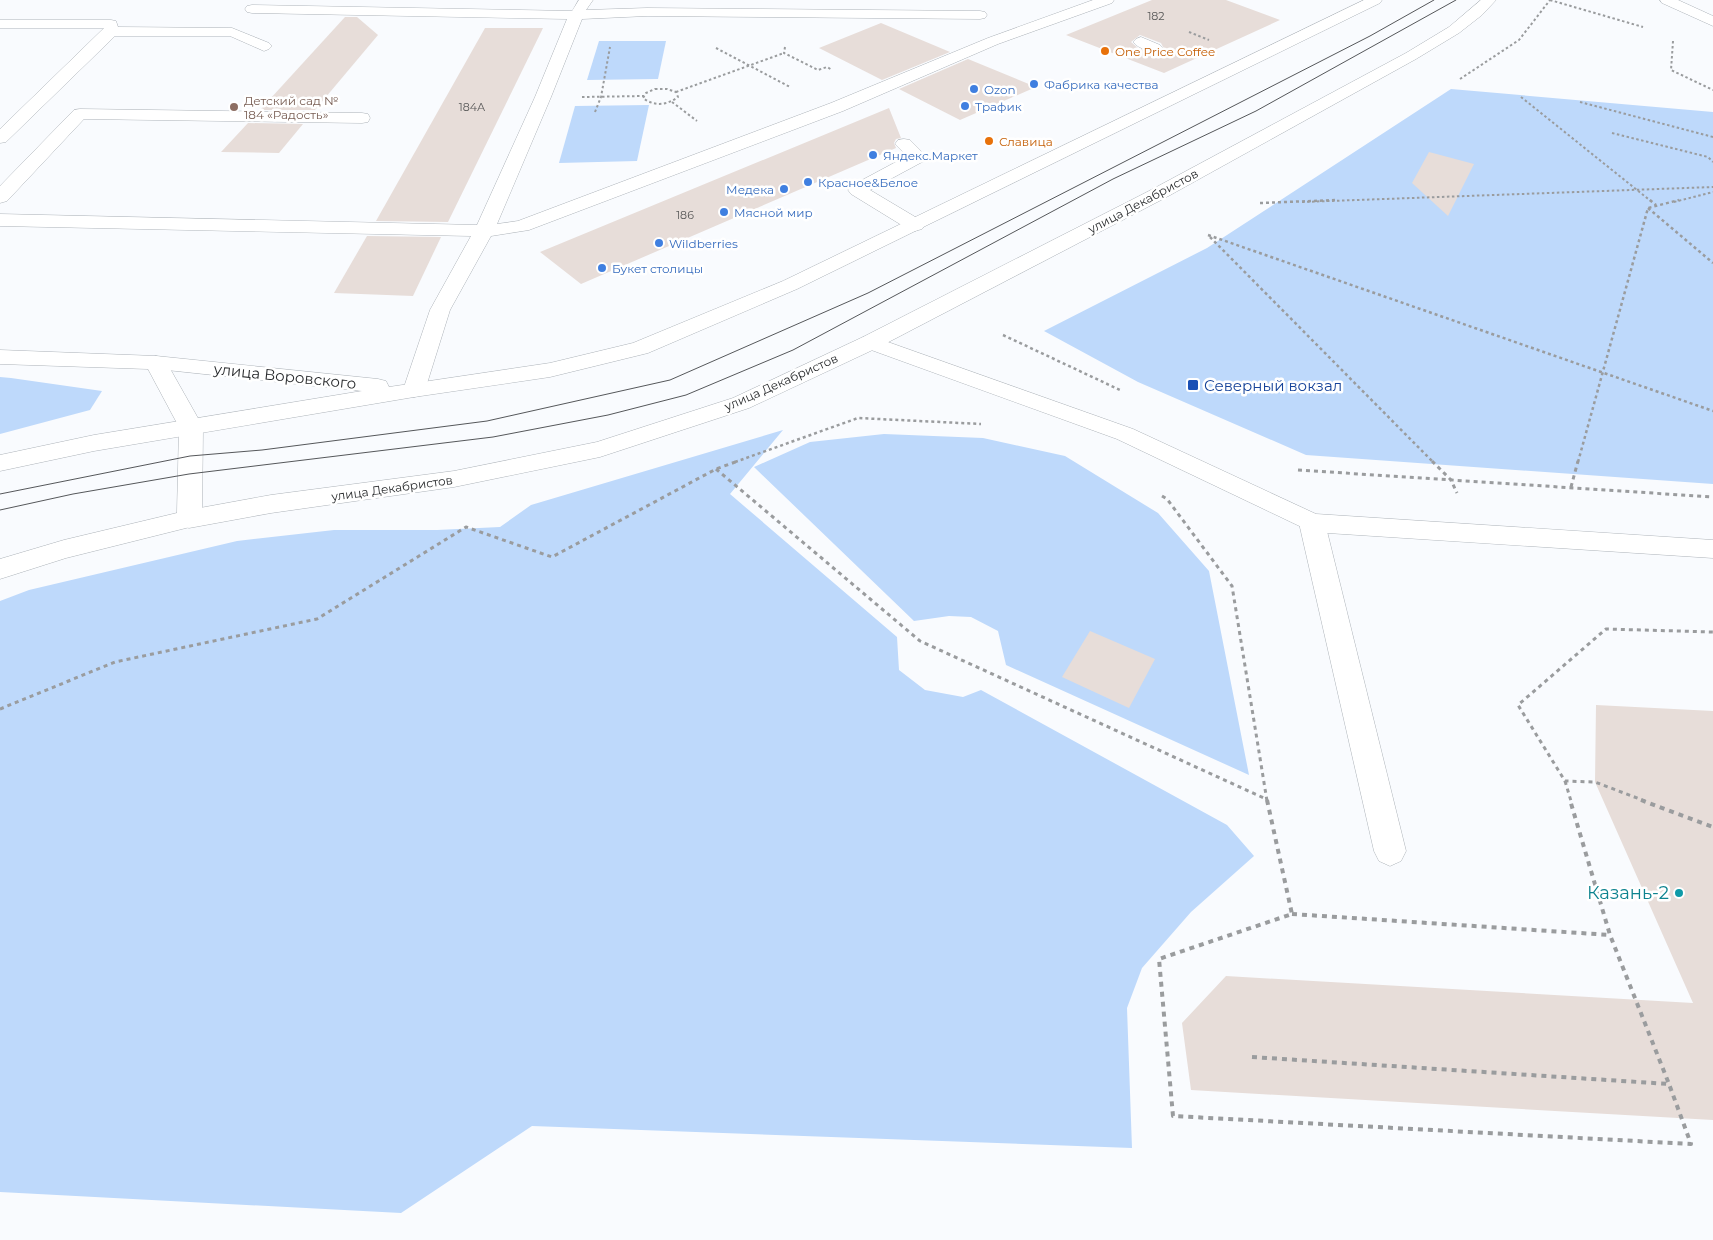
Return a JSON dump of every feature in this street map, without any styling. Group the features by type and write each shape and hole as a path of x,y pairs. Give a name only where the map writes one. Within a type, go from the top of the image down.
{"main road":[{"path":"834,0 947,0"},
{"path":"972,0 993,40"},
{"path":"0,220 484,231 522,226 845,111 875,90 993,40 1082,16 1107,0"},
{"path":"0,463 94,443 414,390 550,370 640,348 790,285 1375,0"},
{"name":"улица Декабристов","path":"0,569 64,549 189,519 271,504 454,480 600,449 741,403 871,342 1156,196 1411,56 1454,30 1478,12 1489,0"},
{"path":"1667,0 1713,22"},
{"path":"232,32 256,4 581,8 617,14 980,15"},
{"path":"414,390 440,310 484,231 581,8"},
{"path":"0,24 111,24 111,31"},
{"path":"0,138 111,31 232,32 264,46"},
{"path":"1141,42 1155,48"},
{"path":"0,197 80,114 362,118"},
{"path":"904,144 918,157 857,190 914,225"},
{"path":"871,342 1126,434 1312,523 1713,549"},
{"name":"улица Воровского","path":"0,357 156,363 414,390"},
{"path":"156,363 191,427 189,519"},
{"path":"1312,523 1390,851"}],"path":[{"path":"1460,79 1519,40 1550,0 1645,28"},
{"path":"596,112 601,97 617,14"},
{"path":"784,53 789,14"},
{"path":"1189,32 1209,40"},
{"path":"1673,36 1671,70 1713,90"},
{"path":"543,97 644,96 655,89 667,89 676,92 784,53 818,70 827,67 875,90"},
{"path":"644,96 643,98 649,103 660,105 672,102 678,97 676,92"},
{"path":"1521,97 1656,206"},
{"path":"1580,102 1713,137"},
{"path":"1612,133 1708,157 1713,162"},
{"path":"1260,203 1713,188"},
{"path":"1648,208 1713,192"},
{"path":"1648,208 1713,262"},
{"path":"1571,488 1648,208"},
{"path":"1473,534 1451,480 1208,235 1713,411"},
{"path":"1003,335 1129,394"},
{"path":"0,709 115,662 317,619 466,527 552,557 716,470 858,418 983,424"},
{"path":"716,470 920,641 1267,799"},
{"path":"1291,470 1713,496"},
{"path":"1158,494 1167,499 1232,586 1267,799 1292,914"},
{"path":"1610,935 1292,914 1159,958 1173,1116 1691,1144 1610,935 1565,780 1518,705 1606,629 1713,632"},
{"path":"1565,780 1595,782 1713,827"},
{"path":"1252,1057 1669,1084"}],"shaded area":[{"path":"599,41 666,41 658,79 587,80"},
{"path":"1451,89 1713,112 1713,484 1306,455 1138,382 1044,331 1207,248"},
{"path":"649,105 637,161 559,163 575,106"},
{"path":"0,377 102,391 90,410 0,434"},
{"path":"783,430 730,494 897,637 899,670 925,690 963,697 981,690 1227,825 1254,856 1191,912 1142,968 1127,1008 1132,1148 532,1126 401,1213 0,1192 0,601 29,590 237,541 334,530 437,530 500,527 531,505"},
{"path":"884,434 983,438 1065,456 1158,513 1209,571 1249,775 1006,665 998,631 971,617 949,616 914,621 754,467 810,442"}],"building":[{"path":"1152,0 1226,0 1280,20 1164,73 1066,35","holes":["1140,35 1161,43 1164,49 1160,53 1153,53 1138,48 1131,42"]},
{"path":"345,17 357,17 378,35 315,110 260,110"},
{"path":"881,23 950,52 882,80 819,48"},
{"path":"485,28 543,28 448,222 376,221"},
{"path":"968,59 1036,87 960,120 899,89"},
{"path":"889,108 901,138 896,139 894,143 896,148 581,284 540,252"},
{"path":"248,123 303,124 279,153 221,152"},
{"path":"1429,152 1474,164 1448,216 1412,183"},
{"path":"367,236 441,237 413,296 334,293"},
{"path":"1090,631 1155,659 1129,708 1062,677"},
{"path":"1596,705 1713,711 1713,1120 1191,1090 1182,1023 1226,976 1693,1003 1595,782"}],"tram line":[{"path":"0,494 190,456 262,450 487,421 670,380 868,293 1370,36 1434,0"},
{"path":"0,510 73,494 189,474 493,437 608,415 686,395 793,350 1113,179 1256,111 1456,0"}],"place":[{"name":"One Price Coffee","path":"1105,51"},
{"name":"Фабрика качества","path":"1034,84"},
{"name":"Ozon","path":"974,89"},
{"name":"Трафик","path":"965,106"},
{"name":"Детский сад № 184 «Радость»","path":"234,107"},
{"name":"Славица","path":"989,141"},
{"name":"Яндекс.Маркет","path":"873,155"},
{"name":"Красное&Белое","path":"808,182"},
{"name":"Медека","path":"784,189"},
{"name":"Мясной мир","path":"724,212"},
{"name":"Wildberries","path":"659,243"},
{"name":"Букет столицы","path":"602,268"},
{"name":"Северный вокзал","path":"1193,385"},
{"name":"Казань-2","path":"1679,893"}]}
